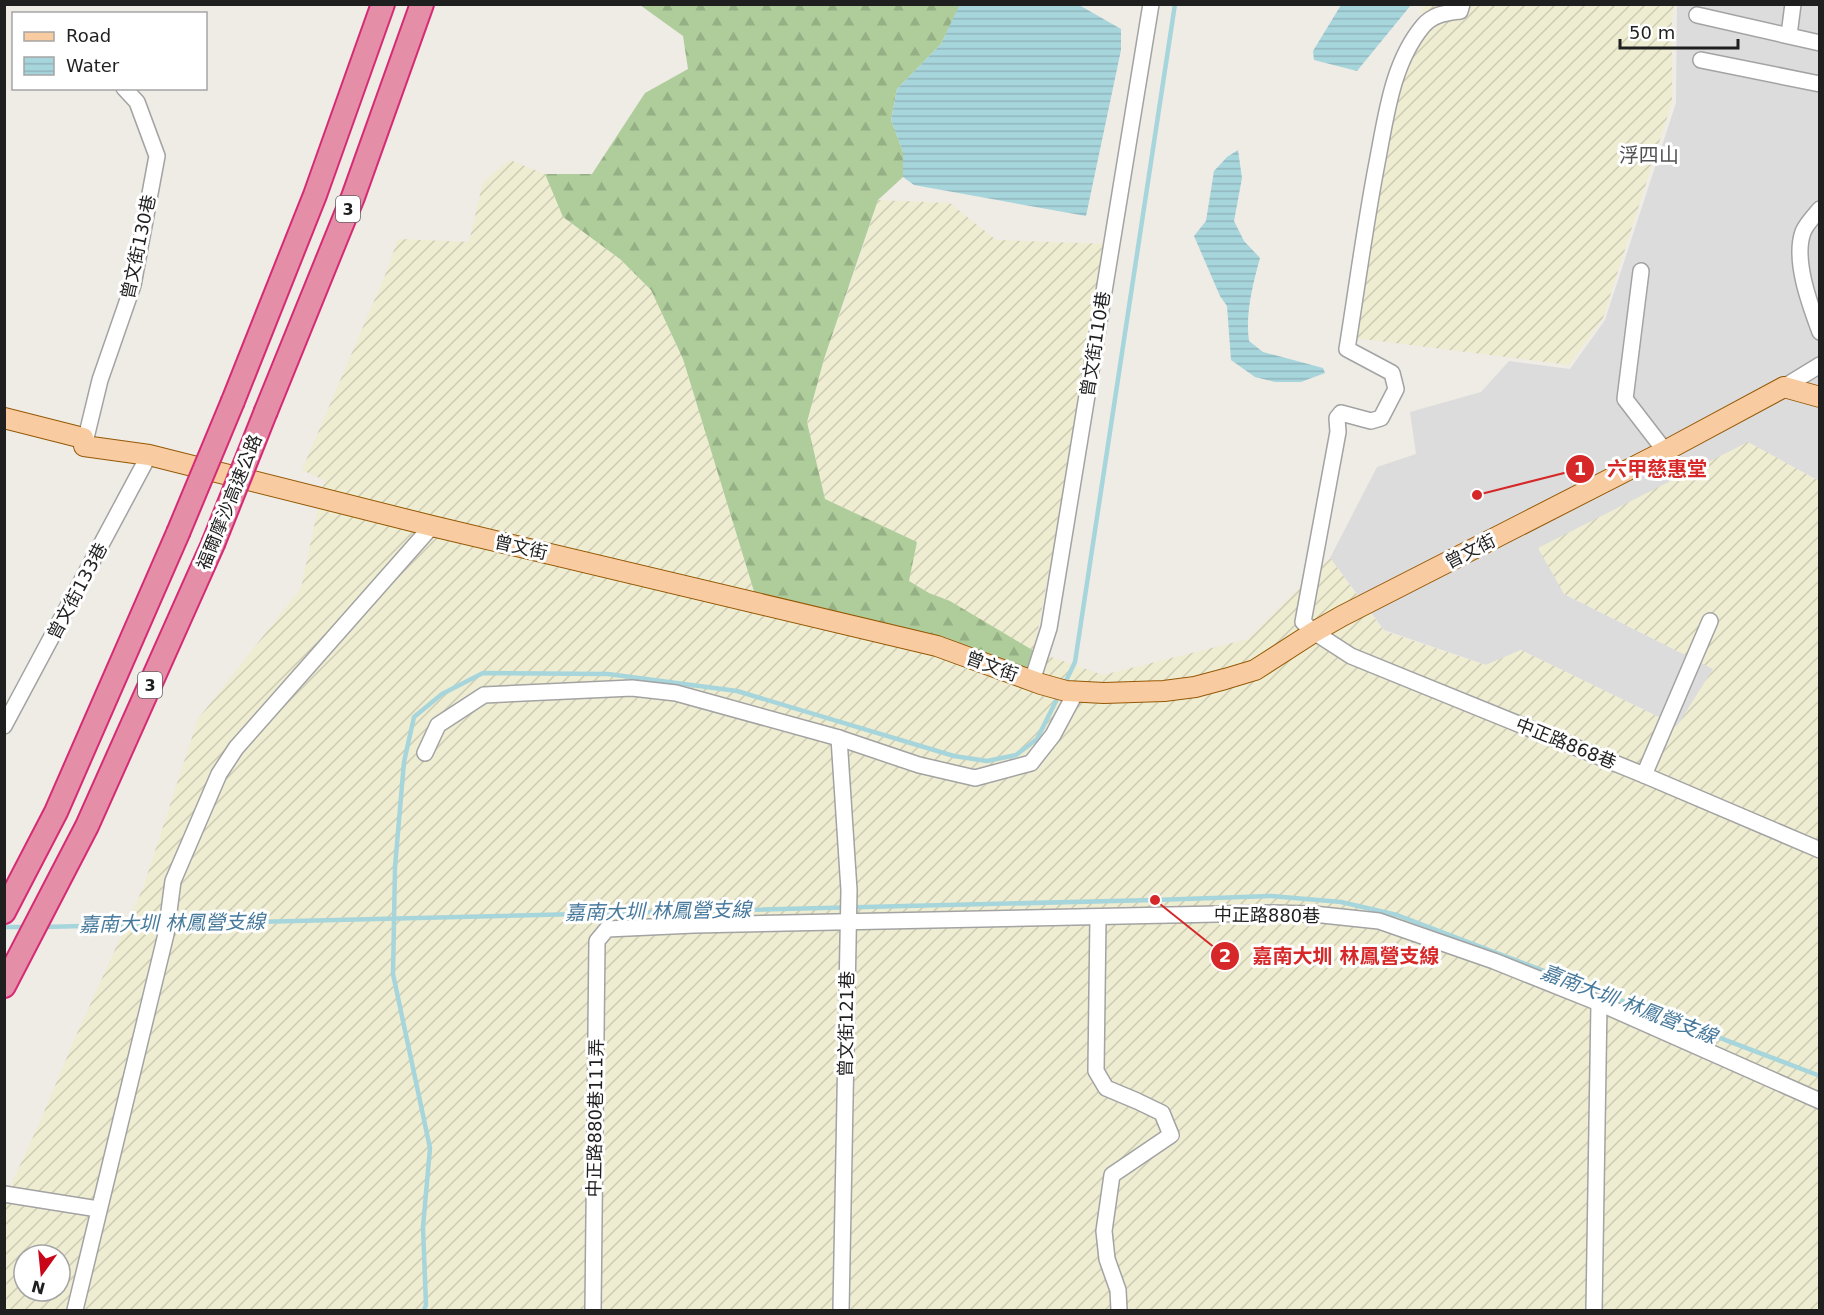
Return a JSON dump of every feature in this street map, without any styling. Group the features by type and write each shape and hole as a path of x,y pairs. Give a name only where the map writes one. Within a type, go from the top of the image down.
{"highway":[{"name":"福爾摩沙高速公路","path":"4,912 56,812 178,533 315,195 383,4"},
{"name":"福爾摩沙高速公路","path":"4,986 87,826 213,544 353,198 422,4"}],"main road":[{"name":"曾文街","path":"4,418 83,438 84,446 149,455 432,526 937,646 1037,683 1066,691 1131,692 1195,687 1255,670 1314,632 1784,387"},
{"path":"1784,387 1820,398"}],"street":[{"name":"曾文街110巷","path":"1037,683 1049,628 1151,4"},
{"path":"1314,632 1303,622 1338,432 1337,418 1341,413 1371,421 1381,418 1396,388 1392,373 1347,349 1389,100 1406,51 1425,24 1439,14 1460,11 1462,4"},
{"path":"1789,35 1793,4"},
{"path":"1697,15 1820,43"},
{"path":"1701,60 1820,84"},
{"name":"曾文街130巷","path":"84,446 100,380 133,285 157,156 137,102 126,90"},
{"path":"1820,209 1804,231 1800,247 1802,270 1810,306 1820,332"},
{"path":"1641,271 1625,399 1665,451"},
{"path":"1784,387 1820,365"},
{"name":"曾文街133巷","path":"4,726 149,455"},
{"path":"75,1311 166,934 173,881 219,774 236,748 432,526"},
{"path":"1644,775 1710,621"},
{"name":"中正路868巷","path":"1314,632 1351,656 1644,775 1820,850"},
{"path":"425,753 438,725 484,695 632,688 676,693 839,738 919,765 975,778 1031,763 1053,735 1077,690"},
{"name":"曾文街121巷","path":"839,738 849,890 841,1311"},
{"name":"中正路880巷","path":"607,929 849,918 1098,917 1275,913 1313,914 1379,921 1494,961 1599,1003 1820,1101"},
{"path":"1098,917 1096,1071 1106,1088 1162,1113 1171,1135 1112,1175 1104,1231 1107,1259 1118,1290 1119,1311"},
{"name":"中正路880巷111弄","path":"592,1311 597,941 607,929"},
{"path":"1594,1311 1599,1003"},
{"path":"4,1194 98,1209"}],"shaded area":[{"path":"1677,5 1819,5 1819,481 1748,443 1564,594 1714,669 1677,726 1521,650 1486,665 1384,630 1330,558 1377,467 1416,454 1410,412 1481,392 1509,361 1570,369 1605,320 1676,103"}],"green space":[{"path":"1430,4 1674,5 1672,102 1603,318 1569,365 1347,337 1381,146 1423,7"},
{"path":"640,5 960,5 941,44 897,89 891,120 903,152 903,177 878,200 824,359 807,422 825,499 917,542 909,581 929,593 950,601 1034,651 1025,684 932,654 760,611 683,359 651,290 620,259 563,217 545,174 592,174 645,93 688,69 683,36"},
{"path":"510,160 545,174 563,217 620,259 651,290 683,359 760,611 950,601 929,593 909,581 917,542 825,499 807,422 824,359 878,200 950,203 996,240 1110,244 1034,651 1103,675 1248,639 1330,558 1384,631 1486,665 1521,650 1677,726 1713,669 1564,594 1538,548 1748,442 1819,481 1819,1310 5,1310 5,1198 143,888 198,719 301,588 324,480 302,470 386,273 398,239 469,242 483,182"}],"water":[{"path":"960,4 1079,5 1121,29 1121,50 1086,216 914,185 903,177 903,152 891,120 897,89 941,44"},
{"path":"1341,5 1411,5 1357,71 1314,60 1313,51"},
{"path":"1238,150 1242,178 1234,221 1244,241 1260,258 1249,310 1249,341 1263,352 1323,368 1325,373 1301,382 1275,382 1255,377 1231,360 1227,306 1220,296 1194,236 1206,221 1214,171 1227,157"}],"waterway":[{"path":"1064,685 1075,662 1175,4"},
{"path":"424,1310 426,1305 423,1227 430,1148 393,974 395,867 404,762 414,717 442,694 483,673 608,674 737,691 954,756 987,761 1016,755 1037,739 1059,695"},
{"name":"嘉南大圳 林鳳營支線","path":"43,927 1271,896 1341,902 1397,915 1820,1076"},
{"name":"嘉南大圳 林鳳營支線","path":"4,927 26,927"}],"place":[{"name":"六甲慈惠堂","path":"1477,495"},
{"name":"嘉南大圳 林鳳營支線","path":"1155,900"}],"district":[{"name":"浮四山","path":"1649,155"}]}
